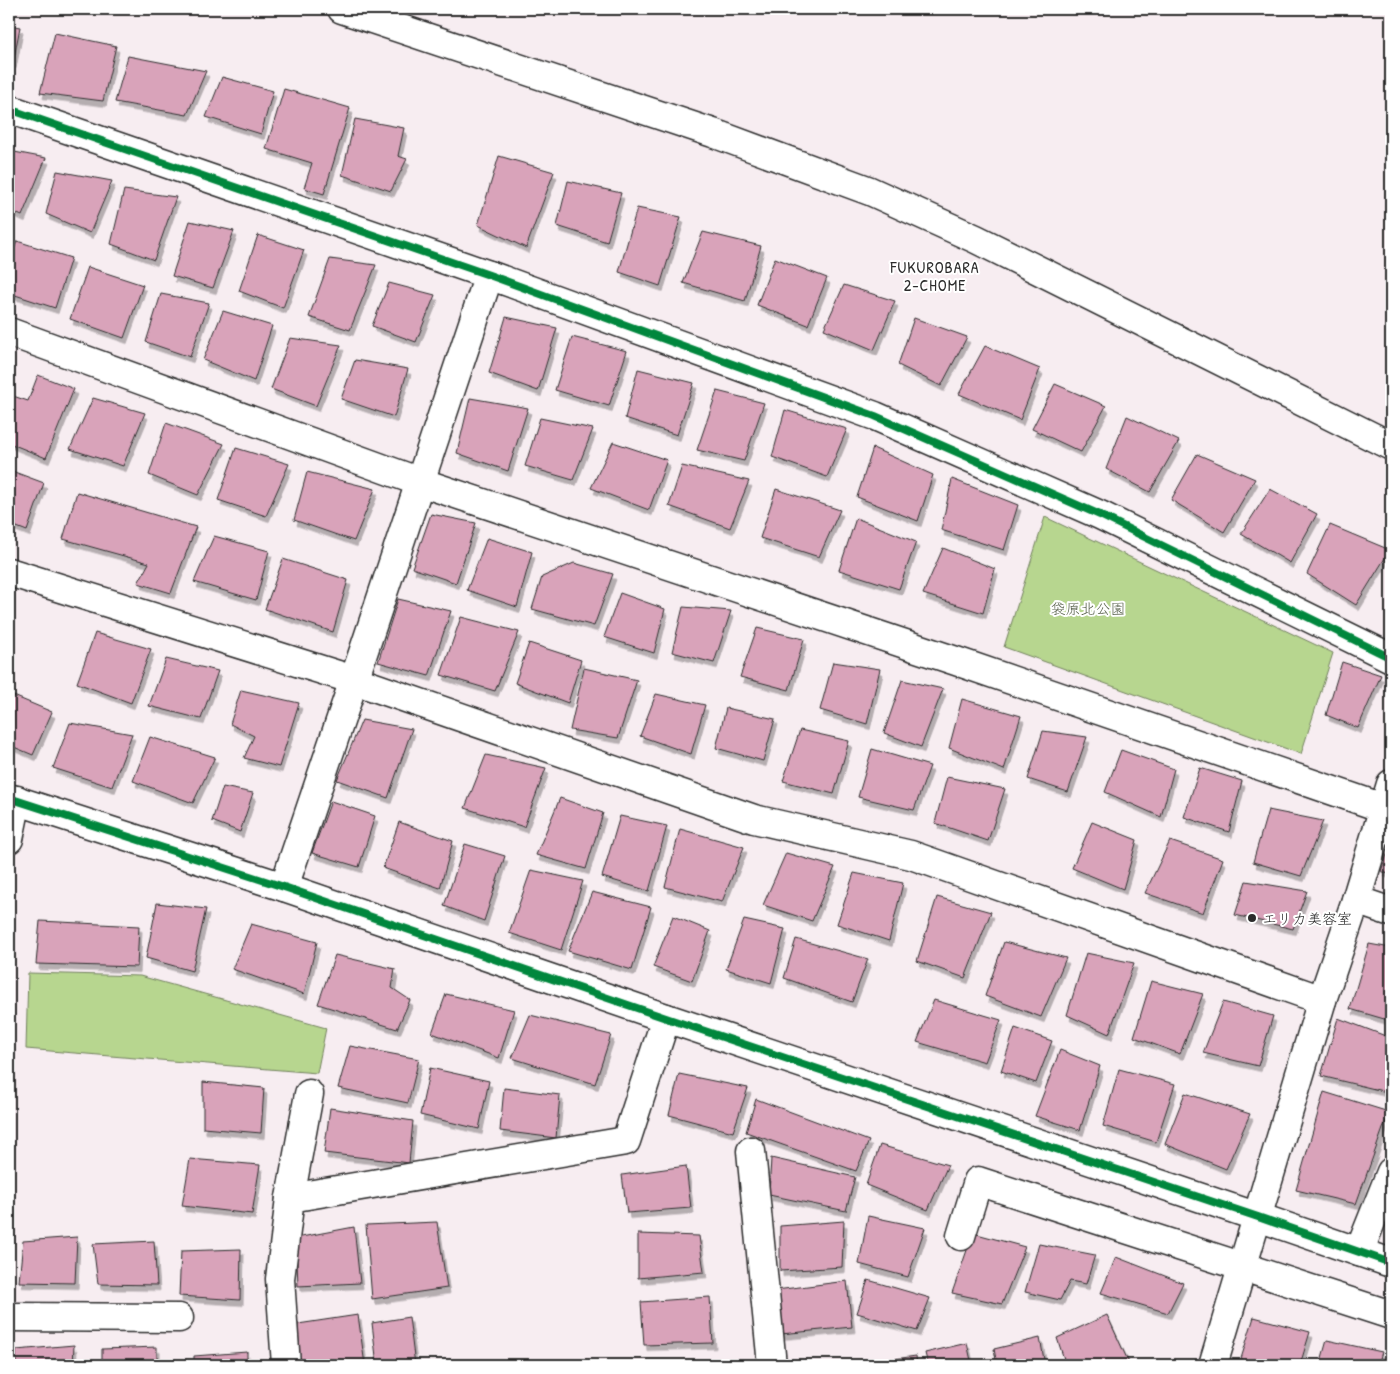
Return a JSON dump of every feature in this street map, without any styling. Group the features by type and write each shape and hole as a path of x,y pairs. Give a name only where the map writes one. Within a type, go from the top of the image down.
{"street":[{"path":"342,9 713,133 870,191 976,239 1391,446"},
{"path":"9,109 488,275 875,416 1100,515 1391,658"},
{"path":"284,887 488,275"},
{"path":"9,332 420,482 956,661 1387,796 1356,900 1322,1000 1213,1365"},
{"path":"9,572 354,680 754,819 911,855 1322,1000"},
{"path":"9,839 13,799 284,887 1391,1263"},
{"path":"1356,900 1391,912"},
{"path":"290,1198 626,1141 666,1018"},
{"path":"286,1365 280,1279 290,1198 309,1094"},
{"path":"751,1151 772,1365"},
{"path":"1359,1252 1391,1172"},
{"path":"961,1236 978,1181 1391,1315"},
{"path":"9,1317 179,1318"}],"green space":[{"name":"袋原北公園","path":"1045,517 1333,653 1301,754 1004,647"},
{"path":"28,973 140,976 326,1028 317,1073 26,1049"}],"building":[{"path":"9,25 20,27 13,63 9,62"},
{"path":"55,33 116,46 103,101 40,93"},
{"path":"128,56 206,71 187,115 115,102"},
{"path":"222,77 273,91 261,134 206,117"},
{"path":"284,89 350,108 324,194 304,188 312,163 266,149"},
{"path":"355,119 404,128 398,156 407,159 391,191 342,175"},
{"path":"9,151 46,158 22,216 9,210"},
{"path":"499,156 554,172 526,248 478,225"},
{"path":"57,171 112,181 90,233 46,214"},
{"path":"568,181 621,193 607,242 557,226"},
{"path":"124,190 176,197 154,260 111,244"},
{"path":"637,208 681,217 660,286 619,272"},
{"path":"190,221 234,231 213,288 172,276"},
{"path":"703,232 761,246 745,301 683,283"},
{"path":"258,235 304,250 283,308 239,291"},
{"path":"17,241 71,258 55,308 9,293 9,265"},
{"path":"775,258 827,278 808,325 757,305"},
{"path":"330,259 376,265 350,330 309,317"},
{"path":"88,267 143,285 124,338 70,319"},
{"path":"389,283 435,295 416,342 372,326"},
{"path":"844,285 895,301 874,350 824,329"},
{"path":"161,294 209,303 190,357 146,342"},
{"path":"223,311 272,326 254,381 203,360"},
{"path":"506,317 557,328 538,391 489,373"},
{"path":"914,318 967,337 941,386 898,365"},
{"path":"572,337 627,351 609,406 555,390"},
{"path":"290,338 341,345 316,406 271,389"},
{"path":"985,346 1040,369 1020,420 959,394"},
{"path":"355,360 408,369 394,417 341,399"},
{"path":"638,369 694,383 677,435 625,418"},
{"path":"38,375 74,389 46,458 9,443 9,407 13,396 28,401"},
{"path":"1055,384 1106,406 1081,452 1032,429"},
{"path":"717,391 764,403 744,461 697,450"},
{"path":"93,398 145,413 123,466 70,449"},
{"path":"470,398 528,408 508,471 457,453"},
{"path":"785,410 847,429 827,477 772,457"},
{"path":"1127,416 1179,441 1150,492 1106,469"},
{"path":"540,418 593,429 573,480 525,466"},
{"path":"166,423 224,444 198,495 149,475"},
{"path":"613,442 667,460 649,510 591,488"},
{"path":"236,448 289,464 266,516 218,500"},
{"path":"873,448 933,475 918,521 857,497"},
{"path":"1197,454 1255,479 1224,532 1171,500"},
{"path":"682,466 749,481 730,528 669,506"},
{"path":"9,470 44,483 27,531 9,524"},
{"path":"307,472 375,489 354,541 294,520"},
{"path":"952,479 1018,505 1004,550 941,530"},
{"path":"776,489 840,510 819,557 760,538"},
{"path":"1270,489 1317,514 1290,563 1241,534"},
{"path":"77,492 196,527 171,593 138,583 149,563 63,539"},
{"path":"431,514 476,523 456,583 412,568"},
{"path":"856,518 916,542 899,589 839,570"},
{"path":"1330,525 1390,550 1356,605 1307,574"},
{"path":"214,536 269,551 256,600 194,582"},
{"path":"487,538 532,552 517,607 467,590"},
{"path":"943,548 995,569 983,613 923,594"},
{"path":"283,559 348,580 333,632 265,609"},
{"path":"574,563 613,574 594,626 532,609 542,577"},
{"path":"620,593 665,609 654,653 604,637"},
{"path":"398,599 451,611 429,676 378,662"},
{"path":"683,607 731,611 714,663 672,652"},
{"path":"461,617 519,632 495,691 441,675"},
{"path":"757,628 804,639 789,690 740,677"},
{"path":"95,633 151,649 131,703 77,683"},
{"path":"529,643 581,660 568,703 515,683"},
{"path":"166,659 218,671 201,719 149,706"},
{"path":"833,662 880,669 867,724 820,710"},
{"path":"1342,662 1381,675 1358,728 1326,715"},
{"path":"584,668 637,680 618,738 570,730"},
{"path":"902,680 943,689 921,747 884,733"},
{"path":"241,690 299,703 279,767 244,758 254,736 230,724"},
{"path":"9,694 52,712 33,755 9,745"},
{"path":"656,694 705,705 691,754 640,736"},
{"path":"962,699 1021,716 1004,770 949,748"},
{"path":"726,708 775,719 763,761 716,748"},
{"path":"362,720 412,729 388,798 337,780"},
{"path":"70,723 132,734 112,787 53,768"},
{"path":"800,730 849,741 834,794 783,781"},
{"path":"1043,731 1087,737 1068,792 1028,779"},
{"path":"150,737 215,757 193,803 133,781"},
{"path":"872,749 930,766 914,810 858,797"},
{"path":"1121,750 1174,769 1161,817 1105,792"},
{"path":"486,755 546,768 524,827 465,808"},
{"path":"1200,768 1242,781 1229,832 1184,817"},
{"path":"947,777 1005,789 988,841 935,823"},
{"path":"223,787 253,793 240,832 212,821"},
{"path":"560,798 603,813 586,869 536,855"},
{"path":"331,801 375,816 359,867 312,853"},
{"path":"1268,810 1323,821 1301,876 1253,862"},
{"path":"620,816 667,826 649,891 602,877"},
{"path":"399,822 453,841 440,888 383,868"},
{"path":"1092,822 1137,840 1123,889 1072,868"},
{"path":"680,829 744,847 722,902 665,887"},
{"path":"1170,841 1223,859 1203,913 1145,893"},
{"path":"465,844 505,856 484,921 444,906"},
{"path":"1391,844 1391,875 1381,871"},
{"path":"786,853 835,867 812,921 763,905"},
{"path":"531,870 583,881 561,950 509,933"},
{"path":"854,873 903,883 889,941 837,924"},
{"path":"1246,881 1307,891 1293,929 1235,915"},
{"path":"592,892 651,907 632,970 568,951"},
{"path":"937,897 991,912 965,978 917,961"},
{"path":"157,903 206,909 192,971 146,958"},
{"path":"673,916 710,931 692,981 653,967"},
{"path":"744,920 785,929 771,983 726,969"},
{"path":"40,921 139,926 137,967 36,964"},
{"path":"251,924 317,942 304,994 232,969"},
{"path":"796,939 868,959 852,1002 784,978"},
{"path":"1004,942 1066,958 1041,1017 985,996"},
{"path":"1369,944 1391,948 1391,1021 1350,1009"},
{"path":"1086,953 1134,963 1109,1034 1067,1015"},
{"path":"335,955 395,969 392,988 410,1000 397,1029 318,1004"},
{"path":"1151,981 1203,994 1180,1054 1134,1037"},
{"path":"446,994 514,1010 499,1058 432,1033"},
{"path":"934,1000 1001,1020 985,1062 917,1042"},
{"path":"1223,1002 1273,1016 1258,1066 1203,1053"},
{"path":"530,1015 611,1035 595,1084 512,1058"},
{"path":"1338,1018 1391,1038 1391,1093 1321,1076"},
{"path":"1015,1028 1052,1041 1036,1083 1001,1071"},
{"path":"350,1046 419,1059 408,1103 338,1088"},
{"path":"1060,1050 1100,1066 1080,1130 1035,1116"},
{"path":"430,1068 489,1081 479,1129 420,1115"},
{"path":"1119,1069 1175,1084 1156,1142 1103,1126"},
{"path":"679,1074 748,1088 733,1132 669,1115"},
{"path":"203,1082 264,1088 261,1133 203,1128"},
{"path":"504,1088 560,1095 556,1138 500,1131"},
{"path":"1324,1092 1389,1112 1356,1204 1296,1190"},
{"path":"1185,1093 1250,1114 1226,1169 1165,1144"},
{"path":"756,1099 869,1141 856,1171 746,1132"},
{"path":"330,1108 413,1121 409,1163 324,1153"},
{"path":"880,1145 948,1165 928,1210 866,1185"},
{"path":"771,1158 855,1177 846,1211 769,1195"},
{"path":"190,1159 260,1165 252,1214 182,1206"},
{"path":"686,1166 691,1208 627,1213 622,1175"},
{"path":"868,1216 925,1228 908,1277 859,1264"},
{"path":"844,1221 842,1267 780,1271 780,1226"},
{"path":"437,1222 447,1288 372,1299 366,1225"},
{"path":"354,1227 360,1283 298,1286 296,1238"},
{"path":"973,1233 1025,1247 1002,1304 952,1293"},
{"path":"638,1234 699,1236 704,1272 638,1278"},
{"path":"77,1237 75,1283 19,1282 23,1241"},
{"path":"154,1241 157,1285 98,1284 93,1244"},
{"path":"1039,1244 1095,1255 1086,1284 1070,1281 1060,1300 1025,1292"},
{"path":"241,1249 240,1300 179,1296 181,1251"},
{"path":"1116,1257 1183,1283 1168,1313 1101,1293"},
{"path":"868,1280 930,1298 917,1331 857,1313"},
{"path":"847,1281 852,1327 781,1334 776,1290"},
{"path":"710,1297 713,1343 644,1345 641,1302"},
{"path":"358,1315 365,1365 300,1365 298,1324"},
{"path":"1107,1315 1129,1363 1124,1365 1066,1365 1057,1338"},
{"path":"409,1317 415,1365 377,1365 372,1323"},
{"path":"1254,1317 1310,1332 1300,1365 1239,1365"},
{"path":"1040,1338 1045,1365 997,1365 994,1349"},
{"path":"1327,1340 1382,1352 1378,1365 1320,1365"},
{"path":"967,1343 972,1365 928,1365 925,1353"},
{"path":"74,1345 73,1365 16,1365 16,1350"},
{"path":"157,1347 157,1365 102,1365 102,1349"},
{"path":"247,1352 247,1365 194,1365 194,1356"},
{"path":"916,1356 917,1365 859,1365 859,1364"}],"cycle path":[{"path":"9,109 489,275 875,416 1100,515 1391,658"},
{"path":"9,798 284,887 1391,1263"}],"place":[{"name":"エリカ美容室","path":"1252,918"}],"district":[{"name":"FUKUROBARA 2-CHOME","path":"935,276"}]}
